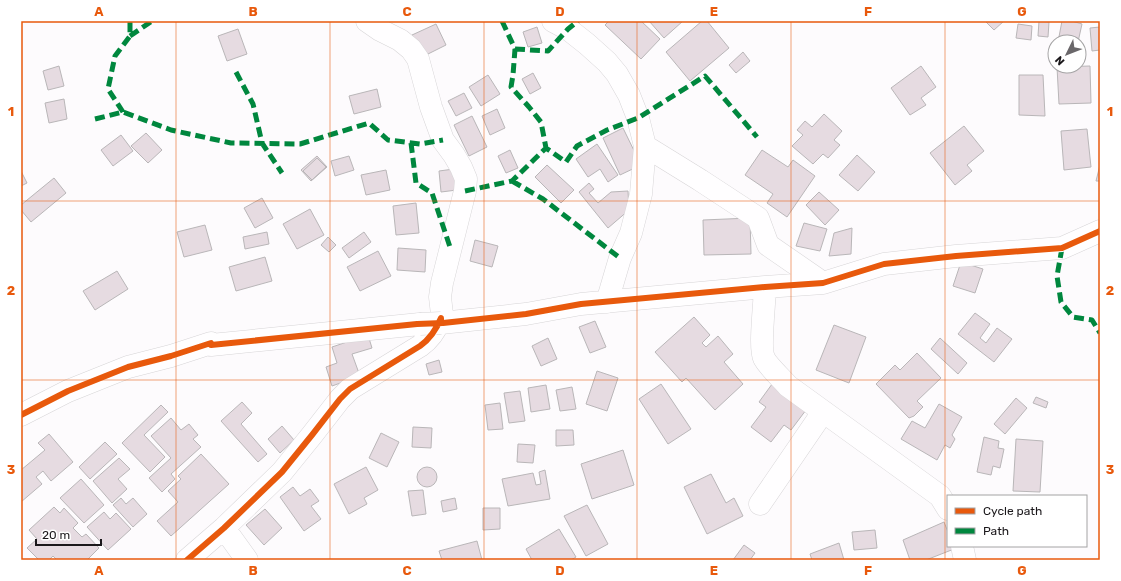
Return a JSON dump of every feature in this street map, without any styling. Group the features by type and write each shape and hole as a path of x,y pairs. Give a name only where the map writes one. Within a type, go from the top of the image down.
{"street":[{"path":"367,21 380,30 400,40 411,49 418,58 431,107 443,140 454,154 466,179 465,191 441,290 435,323"},
{"path":"553,21 568,29 587,44 607,62 617,74 629,95 638,118 645,146 641,194 631,233 620,258 607,302"},
{"path":"645,146 758,218 768,245 823,283"},
{"path":"21,415 68,391 128,367 171,356 211,343 211,345 526,314 581,304 823,283 884,264 956,256 1062,248 1100,231"},
{"path":"765,287 762,346 764,357 788,386 940,496 947,507"},
{"path":"187,560 224,528 282,472 340,399 350,389 426,342 436,329 441,318 435,323"},
{"path":"760,504 823,412"},
{"path":"224,528 247,560"},
{"path":"962,547 964,560"}],"building":[{"path":"609,21 641,21 660,39 641,59 605,25"},
{"path":"649,21 683,21 664,38"},
{"path":"702,21 707,21 729,48 690,81 666,52"},
{"path":"985,21 1004,21 994,30"},
{"path":"1039,21 1049,22 1047,37 1038,36"},
{"path":"1062,21 1072,21 1082,24 1080,34 1060,34"},
{"path":"436,24 446,45 422,57 412,35"},
{"path":"1018,24 1032,26 1031,40 1016,38"},
{"path":"537,27 542,43 528,47 523,32"},
{"path":"1100,27 1100,50 1092,51 1090,28"},
{"path":"238,29 247,54 227,61 218,36"},
{"path":"743,52 750,61 736,73 729,65"},
{"path":"59,66 64,86 48,90 43,71"},
{"path":"921,66 936,87 921,98 926,105 910,115 891,88"},
{"path":"1087,66 1090,66 1091,103 1059,104 1057,74 1087,74"},
{"path":"533,73 541,88 530,94 522,79"},
{"path":"488,75 500,94 481,106 469,87"},
{"path":"1019,75 1043,75 1045,116 1019,115"},
{"path":"377,89 381,107 354,114 349,96"},
{"path":"464,93 472,108 456,116 448,101"},
{"path":"64,99 67,119 49,123 45,103"},
{"path":"497,109 505,128 490,135 482,116"},
{"path":"824,114 842,131 834,140 840,145 828,158 823,154 813,164 792,146 803,135 797,130 805,121 812,127"},
{"path":"472,116 487,147 469,156 454,125"},
{"path":"964,126 984,151 967,165 972,171 955,185 930,153"},
{"path":"623,128 641,165 620,175 603,138"},
{"path":"1087,129 1091,167 1064,170 1061,131"},
{"path":"146,133 162,150 148,163 131,146"},
{"path":"121,135 133,151 113,166 101,150"},
{"path":"597,144 618,175 608,182 600,169 588,177 576,159"},
{"path":"510,150 518,168 506,173 498,156"},
{"path":"762,150 788,167 793,160 815,176 787,217 767,203 773,194 745,175"},
{"path":"857,155 875,172 858,191 839,175"},
{"path":"317,156 327,167 311,181 301,170"},
{"path":"349,156 354,170 335,176 331,161"},
{"path":"317,158 326,167 312,180 303,171"},
{"path":"547,165 574,190 561,203 535,177"},
{"path":"1100,165 1100,181 1096,181"},
{"path":"454,169 457,190 441,192 439,171"},
{"path":"386,170 390,190 366,195 361,175"},
{"path":"21,171 27,183 21,186"},
{"path":"54,178 66,193 31,222 21,210 21,205"},
{"path":"589,183 594,189 589,193 598,203 611,192 628,191 629,210 608,228 579,192"},
{"path":"819,192 839,210 825,225 806,205"},
{"path":"262,198 273,218 255,228 244,208"},
{"path":"416,203 419,233 396,235 393,206"},
{"path":"310,209 324,235 297,249 283,224"},
{"path":"750,218 751,254 704,255 703,220"},
{"path":"804,223 827,229 820,251 796,246"},
{"path":"205,225 212,250 184,257 177,232"},
{"path":"852,228 851,254 829,256 834,233"},
{"path":"267,232 269,244 245,249 243,237"},
{"path":"364,232 371,242 349,258 342,248"},
{"path":"328,237 336,245 329,252 321,245"},
{"path":"475,240 498,246 492,267 470,261"},
{"path":"398,248 426,250 425,272 397,270"},
{"path":"378,251 391,276 360,291 347,267"},
{"path":"265,257 272,281 236,291 229,267"},
{"path":"961,262 983,269 975,293 953,286"},
{"path":"117,271 128,289 95,310 83,291"},
{"path":"975,313 990,324 980,338 986,343 997,328 1012,339 994,362 958,334"},
{"path":"694,317 710,335 702,343 706,347 718,336 733,354 724,362 743,384 715,410 686,378 682,382 655,352"},
{"path":"595,321 606,347 590,353 579,327"},
{"path":"834,325 866,337 849,383 816,370"},
{"path":"368,335 372,348 352,354 360,376 332,386 326,367 337,363 332,347"},
{"path":"548,338 557,359 541,366 532,346"},
{"path":"940,338 967,363 958,374 931,349"},
{"path":"917,353 941,378 917,401 923,407 914,416 909,418 876,384 895,365 900,370"},
{"path":"439,360 442,372 429,375 426,364"},
{"path":"597,371 618,378 607,411 586,404"},
{"path":"775,380 809,406 791,430 784,425 771,442 751,427 766,407 759,402"},
{"path":"661,384 691,429 668,444 639,399"},
{"path":"546,385 550,409 531,412 528,388"},
{"path":"572,387 576,409 560,411 556,390"},
{"path":"520,391 525,421 509,423 504,393"},
{"path":"1036,397 1048,402 1046,408 1033,403"},
{"path":"1016,398 1027,408 1005,434 994,424"},
{"path":"242,402 252,413 241,424 267,454 258,462 221,421"},
{"path":"500,403 503,429 488,430 485,405"},
{"path":"939,404 962,417 952,435 955,439 950,448 945,445 937,460 901,439 912,421 925,428"},
{"path":"161,405 168,412 144,435 165,457 150,472 122,443"},
{"path":"171,418 181,430 189,424 198,435 193,439 201,447 171,474 175,479 162,492 149,478 171,458 151,436"},
{"path":"282,426 294,440 280,453 268,439"},
{"path":"413,427 432,428 431,448 412,447"},
{"path":"556,430 573,430 574,445 556,446"},
{"path":"381,433 399,442 387,467 369,458"},
{"path":"49,434 73,462 51,481 43,471 36,477 42,484 21,502 21,470 45,450 38,443"},
{"path":"984,437 999,441 998,448 1004,449 1000,468 993,466 991,475 977,472"},
{"path":"1016,439 1043,441 1040,492 1013,491"},
{"path":"105,442 117,454 90,479 79,467"},
{"path":"518,444 535,445 533,463 517,462"},
{"path":"623,450 634,485 592,499 581,464"},
{"path":"201,454 229,484 171,536 157,521 178,502 168,491 181,479 178,476"},
{"path":"119,458 130,469 118,479 127,489 112,503 93,481"},
{"path":"366,467 378,490 364,498 367,504 349,514 334,484"},
{"path":"427,467 434,470 437,477 434,484 427,487 420,484 417,477 420,470"},
{"path":"545,470 550,499 508,506 502,479 533,473 536,485 541,484 539,472"},
{"path":"711,474 726,503 734,498 743,516 707,534 684,487"},
{"path":"81,479 104,505 84,523 60,498"},
{"path":"293,487 300,496 310,489 319,501 311,506 321,519 304,531 280,497"},
{"path":"423,490 426,514 412,516 408,491"},
{"path":"121,498 126,504 133,498 147,514 133,527 113,505"},
{"path":"455,498 457,509 443,512 441,501"},
{"path":"587,505 608,544 586,556 564,516"},
{"path":"54,507 60,513 64,508 78,523 73,528 82,537 86,534 99,548 87,560 57,560 53,556 49,560 39,560 27,548 37,539 29,530"},
{"path":"483,508 500,508 500,529 483,530"},
{"path":"265,509 282,528 264,545 246,525"},
{"path":"104,512 110,519 116,513 131,529 108,550 87,527"},
{"path":"944,522 947,530 947,547 953,547 954,549 926,560 910,560 903,540"},
{"path":"559,529 576,557 571,560 532,560 526,549"},
{"path":"875,530 877,548 854,550 852,532"},
{"path":"477,541 482,560 442,560 439,551"},
{"path":"839,543 844,560 812,560 810,554"},
{"path":"744,545 755,553 750,560 733,560"}],"marked path":[{"path":"123,112 108,89 115,56 130,36 130,21"},
{"path":"130,36 152,21"},
{"path":"502,21 515,49 511,87 541,122 546,148"},
{"path":"515,49 548,51 568,29 578,21"},
{"path":"236,72 253,104 262,143 282,173"},
{"path":"465,191 512,181 546,148 566,162 577,146 607,130 638,118 705,76 757,137"},
{"path":"95,119 123,112 171,130 231,143 300,144 369,123 388,140 420,144 443,140"},
{"path":"411,143 416,183 432,193 451,250"},
{"path":"512,181 543,199 620,258"},
{"path":"1062,248 1057,276 1061,302 1073,317 1092,320 1100,333"}],"cycle path":[{"path":"21,415 68,391 128,367 171,356 211,343 211,345 417,324 443,323 526,314 581,304 823,283 884,264 956,256 1062,248 1100,231"},
{"path":"187,560 224,528 282,472 340,399 350,389 424,343 432,334 441,319"}]}
